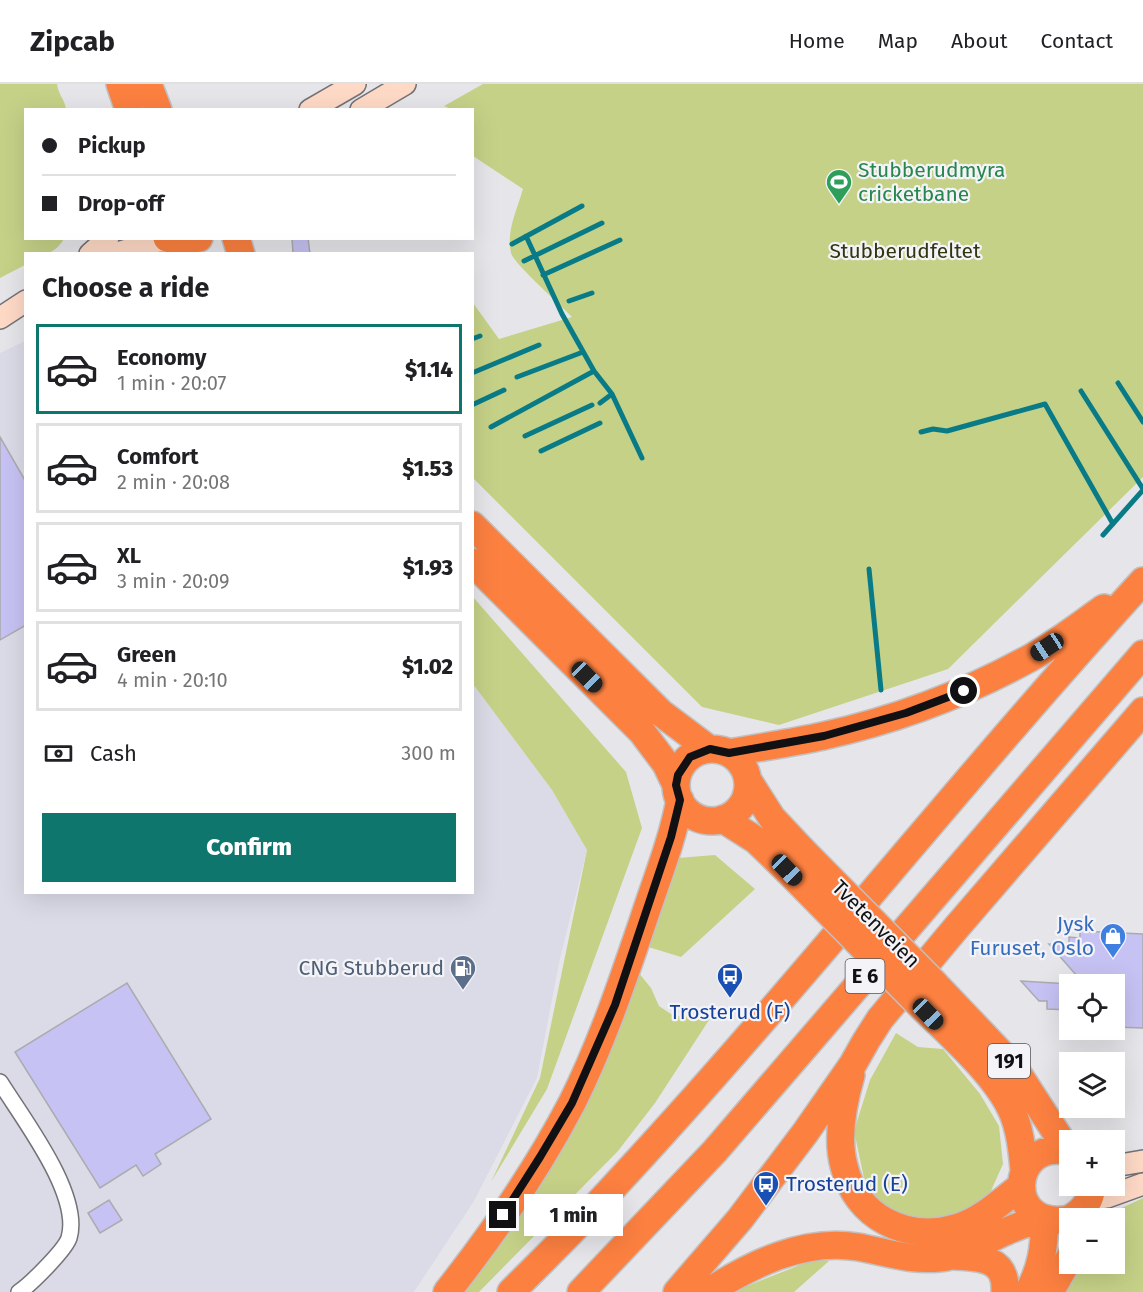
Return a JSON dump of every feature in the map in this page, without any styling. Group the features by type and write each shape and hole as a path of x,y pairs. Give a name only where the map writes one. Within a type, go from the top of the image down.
{"highway":[{"path":"120,84 128,108"},
{"path":"148,84 157,108"},
{"name":"191","path":"474,527 661,713 719,751 735,757 745,768 748,783"},
{"name":"191","path":"474,564 642,732 666,764 678,793 690,813 698,818 714,821 723,819"},
{"path":"447,1292 503,1215 572,1103 615,1005 671,837 678,793 678,775 690,757 824,736 903,714 964,691 1017,664 1062,637 1142,582"},
{"name":"E 6","path":"511,1292 607,1195 670,1126 980,764 1142,582"},
{"name":"E 6","path":"581,1292 715,1151 1143,654"},
{"name":"E 6","path":"677,1292 740,1219 854,1064 880,1019 1143,711"},
{"path":"723,819 732,816 745,801 748,783"},
{"name":"Tvetenveien","path":"748,783 772,818 795,861 926,993 1013,1066 1059,1136"},
{"name":"Tvetenveien","path":"723,819 795,861"},
{"name":"Tvetenveien","path":"926,993 973,1059 1002,1093 1011,1110 1018,1128 1026,1205 1059,1209"},
{"name":"E 6","path":"854,1064 843,1111 841,1131 842,1154 847,1176 859,1198 877,1216 899,1228 928,1232 956,1228 958,1249"},
{"name":"Tvetenveien","path":"1022,1178 1029,1162 1042,1152 1059,1150"},
{"name":"E 6","path":"958,1249 988,1211 1022,1178"},
{"name":"E 6","path":"708,1292 757,1264 787,1253 819,1247 860,1248 911,1259 958,1249 1059,1215"},
{"path":"1028,1292 1059,1232"},
{"name":"E 6","path":"958,1249 995,1264 1004,1280 1005,1292"},
{"path":"1050,1292 1060,1274"}],"main road":[{"path":"313,108 355,84"},
{"path":"364,108 405,84"},
{"path":"92,252 106,240"},
{"path":"121,252 150,243 181,242"},
{"path":"0,318 24,302"},
{"path":"1125,1164 1143,1161"},
{"path":"1079,1208 1143,1184"}],"street":[{"path":"0,1082 50,1161 70,1209 71,1228 68,1241 50,1263 19,1292"}],"shaded area":[{"path":"24,341 24,894 474,894 474,685 552,790 587,850 559,963 537,1078 474,1201 414,1292 0,1292 0,353"}],"green space":[{"path":"0,84 57,84 66,108 24,108 24,240 63,240 56,249 50,252 24,252 24,266 0,278"},
{"name":"Stubberudfeltet","path":"483,84 1143,84 1143,477 948,669 779,725 702,707 474,479 474,304 499,339 572,317 529,275 511,253 511,229 523,189 474,157 474,108 444,106"},
{"path":"474,598 626,772 642,828 547,1089 491,1182 540,1078 587,850 552,790 474,685"},
{"path":"715,855 755,889 681,957 645,946 678,858"},
{"path":"634,967 651,988 659,1006 674,1016 711,1017 655,1103 618,1151 479,1292 452,1292"},
{"path":"896,1033 918,1047 943,1049 980,1094 999,1126 1003,1164 990,1193 963,1212 929,1219 910,1219 881,1206 864,1178 854,1131 870,1080"},
{"path":"1143,1198 1143,1292 1061,1292 1072,1274 1125,1274 1125,1208 1122,1208"},
{"path":"815,1259 829,1261 794,1292 732,1292"}],"building":[{"path":"292,240 308,240 310,252 293,252"},
{"path":"0,437 24,479 24,626 0,640"},
{"path":"1080,931 1143,934 1143,1028 1125,1027 1125,974 1075,974 1049,944 1069,945 1069,937 1080,938"},
{"path":"1021,981 1059,983 1059,1010 1047,1009 1047,1001 1039,1001"},
{"path":"127,983 211,1119 155,1154 161,1164 143,1176 136,1165 100,1188 15,1052"},
{"path":"109,1200 122,1220 100,1233 88,1213"}],"waterway":[{"path":"512,244 582,206"},
{"path":"524,261 602,223"},
{"path":"526,236 562,314 594,371 612,394 642,458"},
{"path":"543,275 620,240"},
{"path":"569,301 592,293"},
{"path":"474,338 480,336"},
{"path":"474,372 539,345"},
{"path":"517,377 583,352"},
{"path":"491,427 594,371"},
{"path":"1118,383 1143,422"},
{"path":"474,404 504,390"},
{"path":"1081,391 1143,489"},
{"path":"600,403 612,394"},
{"path":"921,432 933,429 947,431 1045,404 1113,524"},
{"path":"525,436 592,405"},
{"path":"541,451 600,423"},
{"path":"1103,535 1143,490"},
{"path":"869,569 881,690"}],"place":[{"name":"Stubberudmyra cricketbane","path":"839,205"},
{"name":"Jysk Furuset, Oslo","path":"1113,959"},
{"name":"CNG Stubberud","path":"463,991"},
{"name":"Trosterud (F)","path":"730,999"},
{"name":"Trosterud (E)","path":"766,1207"}],"route":[{"path":"503,1215 572,1103 615,1005 671,837 680,800 676,785 682,765 690,757 710,749 729,753 824,736 922,708 964,691"}]}
